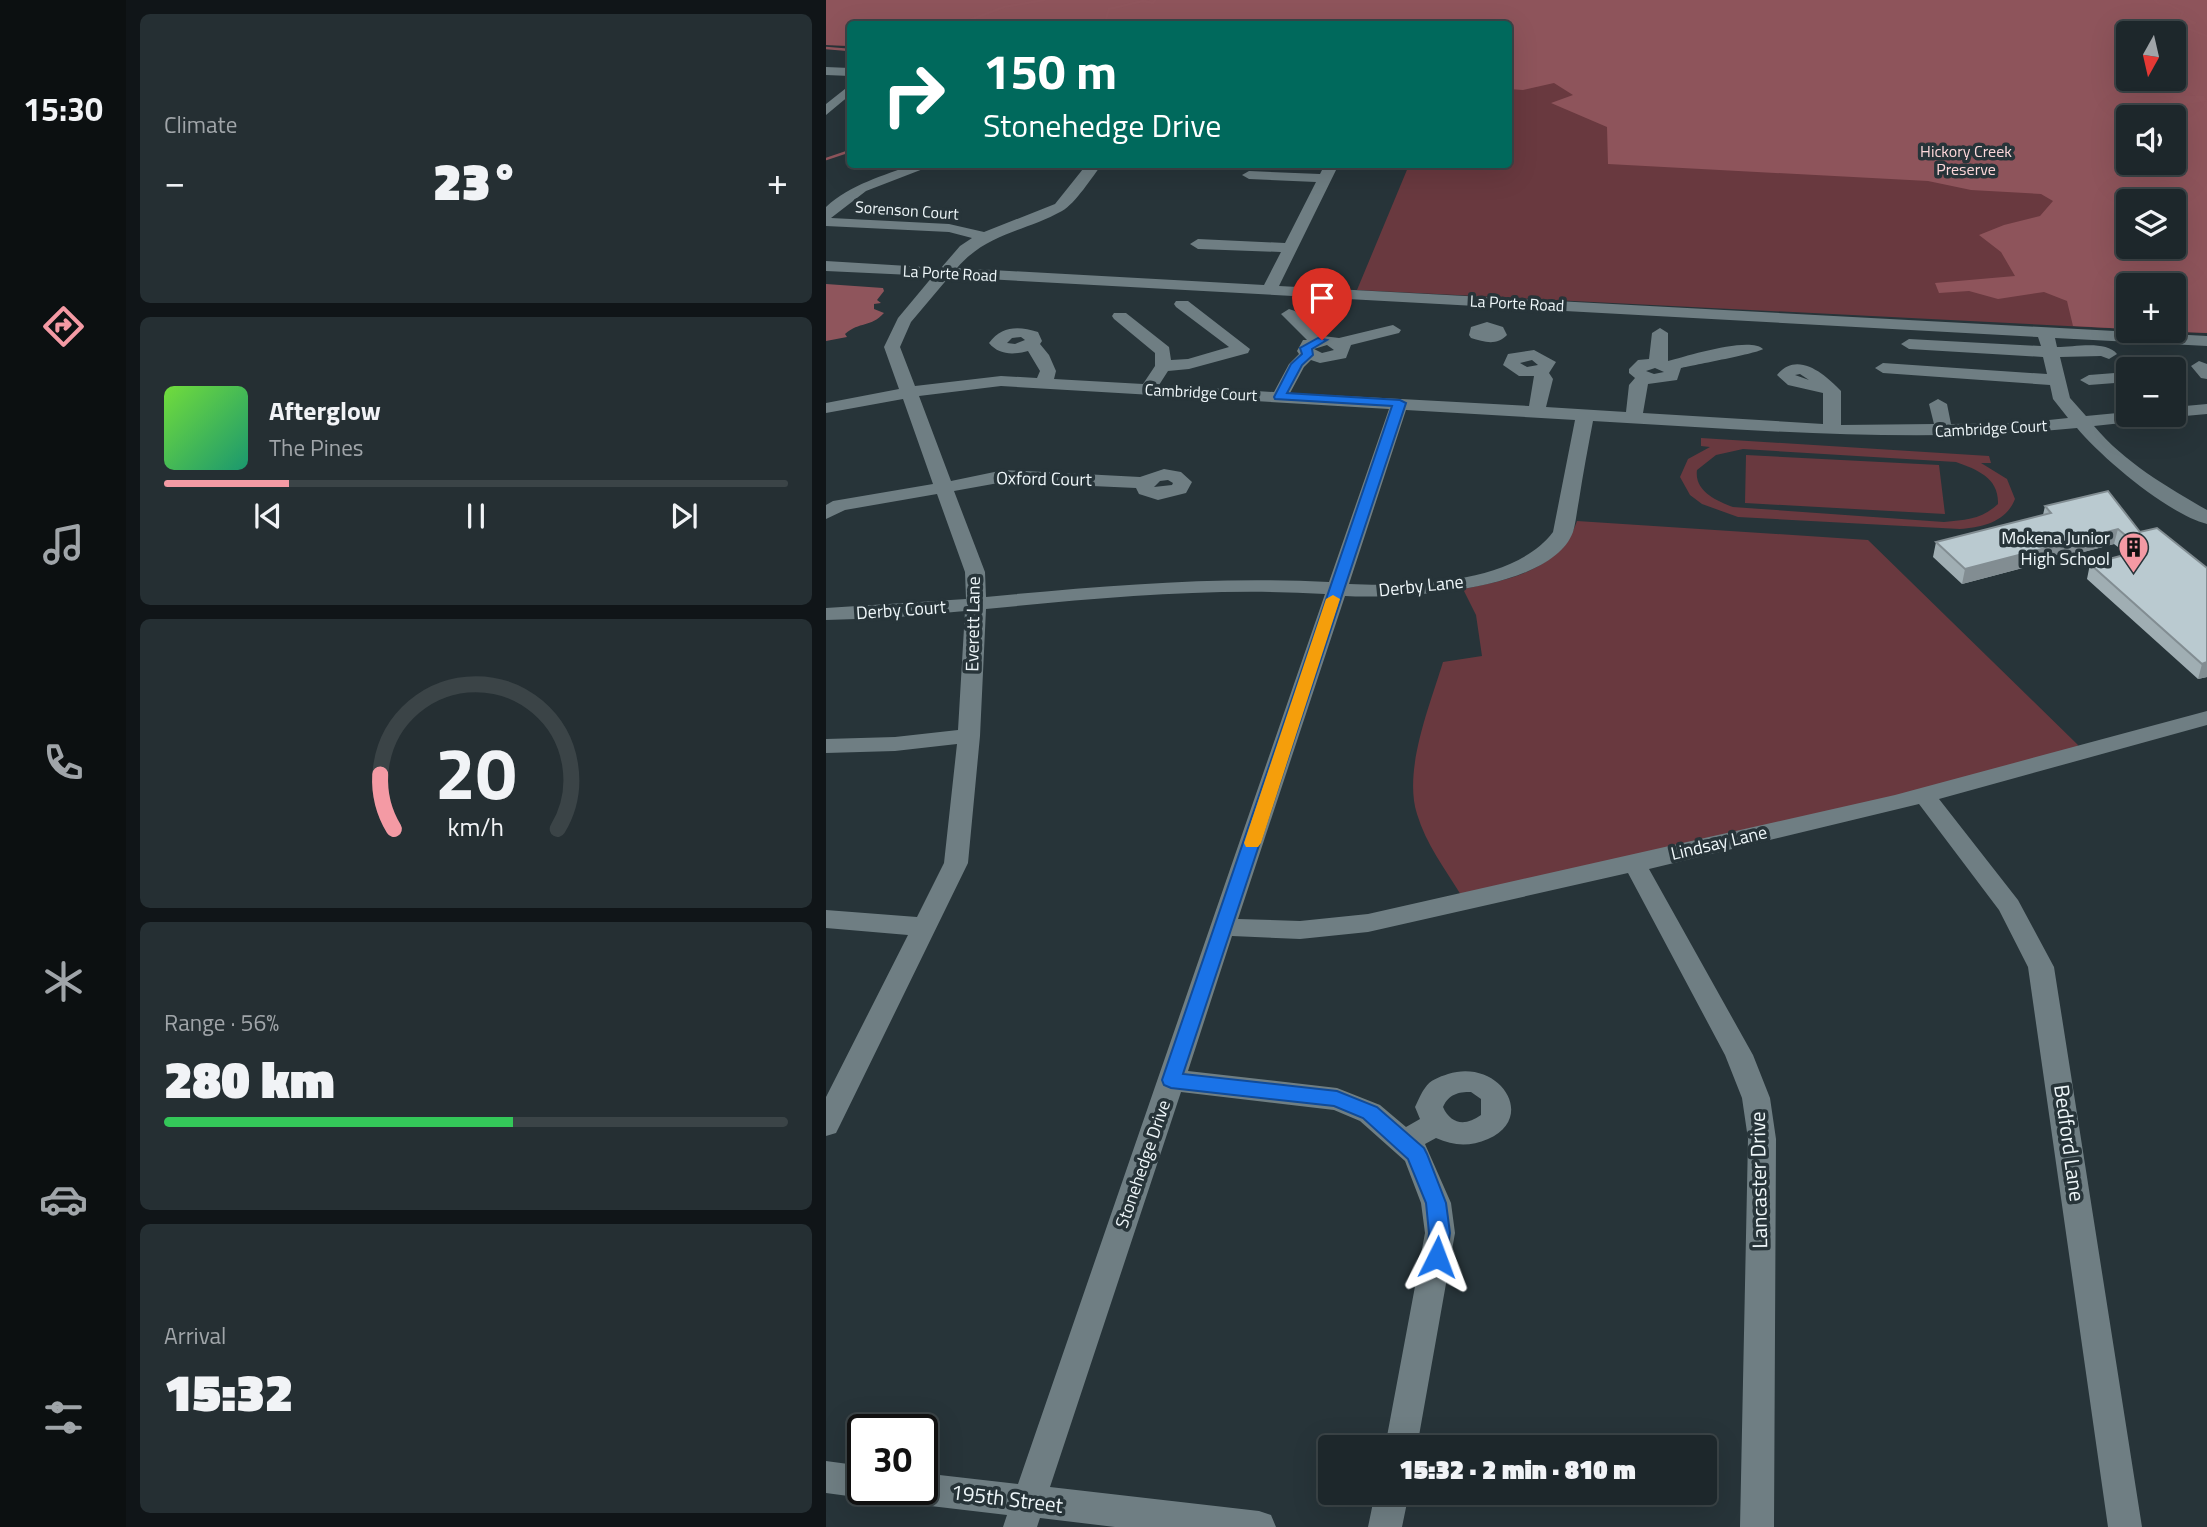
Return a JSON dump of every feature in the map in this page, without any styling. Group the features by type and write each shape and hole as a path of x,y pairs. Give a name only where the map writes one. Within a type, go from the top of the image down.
{"street":[{"path":"826,71 847,72"},
{"path":"826,111 847,92"},
{"path":"826,215 842,200 861,188 918,168"},
{"name":"Everett Lane","path":"826,1125 956,863 969,736 976,604 975,572 892,347 904,321 965,249 985,237 1034,220 1060,207 1091,168"},
{"path":"1249,175 1328,171 1269,290"},
{"name":"Sorenson Court","path":"826,222 949,228 985,237"},
{"path":"1198,244 1290,248"},
{"name":"La Porte Road","path":"826,266 2207,341"},
{"path":"1163,366 1189,364 1242,349 1182,304"},
{"path":"1289,314 1320,358 1334,357 1343,351 1340,344 1393,330"},
{"path":"1120,316 1163,351 1163,366 1148,389"},
{"path":"2045,331 2062,399 2098,442 2132,472 2207,518"},
{"path":"1661,332 1663,365"},
{"path":"1494,338 1520,356 1534,355 1546,359 1548,366 1540,371 1544,379 1537,411"},
{"path":"1030,344 1041,355 1048,371 1044,383"},
{"path":"1909,344 2050,352 2105,351 2109,354"},
{"path":"1280,397 1297,364 1313,348"},
{"path":"1634,417 1638,385 1645,379 1637,369 1644,364 1663,365 1719,353 1755,349"},
{"path":"1883,368 2057,380"},
{"path":"2089,380 2116,378"},
{"name":"Cambridge Court","path":"826,408 984,382 1044,383 1832,429 1944,430 2116,418"},
{"path":"1824,385 1832,391 1832,429"},
{"name":"Stonehedge Drive","path":"1024,1515 1400,403"},
{"path":"1938,404 1944,430"},
{"path":"2186,408 2207,409"},
{"name":"Derby Lane","path":"976,604 1222,587 1288,586 1386,592 1431,588 1507,572 1542,556 1561,537 1565,528 1586,415"},
{"name":"Oxford Court","path":"831,504 861,503 1004,476 1144,483"},
{"name":"Derby Court","path":"826,614 888,612 976,604"},
{"name":"Lindsay Lane","path":"1224,927 1282,931 1346,927 1924,795 2111,748 2207,718"},
{"path":"826,746 895,744 969,736"},
{"name":"Bedford Lane","path":"1924,795 2009,906 2041,967 2125,1527"},
{"name":"Lancaster Drive","path":"1634,863 1738,1055 1756,1098 1762,1139 1757,1527"},
{"path":"826,919 925,927"},
{"path":"1171,1080 1337,1098 1370,1113 1417,1154 1436,1203 1440,1233 1403,1435"},
{"path":"1404,1142 1436,1124"},
{"path":"826,1477 847,1480"},
{"name":"195th Street","path":"938,1493 1024,1515 1259,1527"},
{"path":"1385,1527 1390,1505"}],"green space":[{"name":"Hickory Creek Preserve","path":"826,0 2207,0 2207,333 2186,332 2186,273 2116,273 2116,328 1357,290 1408,168 1512,168 1512,21 847,21 847,46 826,45"},
{"path":"826,0 2207,0 2207,333 2186,332 2186,273 2116,273 2116,328 2073,326 2067,301 2044,292 1998,299 1969,291 1939,293 1935,283 2015,276 2001,252 1979,235 2004,225 2040,216 2053,201 2041,194 1971,190 1928,181 1608,164 1607,127 1551,103 1573,95 1554,83 1523,90 1512,89 1512,21 847,21 847,46 826,45"},
{"path":"1701,438 1989,456 1991,463 1981,463 2007,479 2015,499 2006,513 1993,522 1960,529 1738,517 1702,504 1690,495 1680,477 1688,459 1710,447 1701,446","holes":["1743,449 1956,462 1986,476 1995,488 1998,504 1980,516 1944,522 1733,507 1708,494 1699,484 1697,477 1697,470 1716,455"]},
{"path":"1746,455 1939,465 1945,514 1745,503"},
{"path":"1577,521 1868,540 2078,745 2076,749 1983,776 1461,895 1425,836 1417,814 1413,778 1425,717 1443,662 1482,656 1476,615 1463,589 1515,576 1546,562 1569,538"}],"shaded area":[{"path":"2175,95 2204,96 2207,101 2181,105 2152,105 2168,103"},
{"path":"826,284 883,288 884,291 877,300 881,303 874,304 874,309 884,313 874,321 850,330 845,334 847,337 826,341"}],"building":[{"path":"2108,491 2140,532 2157,528 2207,568 2207,662 2202,664 2090,564 2143,550 2118,529 1965,569 1936,542 2051,513 2045,506"}],"waterway":[{"path":"967,21 1004,7 1044,0"},
{"path":"1106,21 1109,9 1143,1 1153,3 1155,0"},
{"path":"2155,0 2159,4 2168,4 2183,12 2181,17 2195,23 2179,25 2207,36"},
{"path":"826,48 847,50"},
{"path":"826,159 847,152"}],"slow traffic":[{"path":"1252,843 1333,599"}],"place":[{"name":"Mokena Junior High School","path":"2133,575"}],"route":[{"path":"1322,340 1309,344 1306,348 1308,355 1297,364 1280,397 1400,403 1171,1080 1337,1098 1370,1113 1417,1154 1436,1203 1440,1233 1437,1257"}]}
